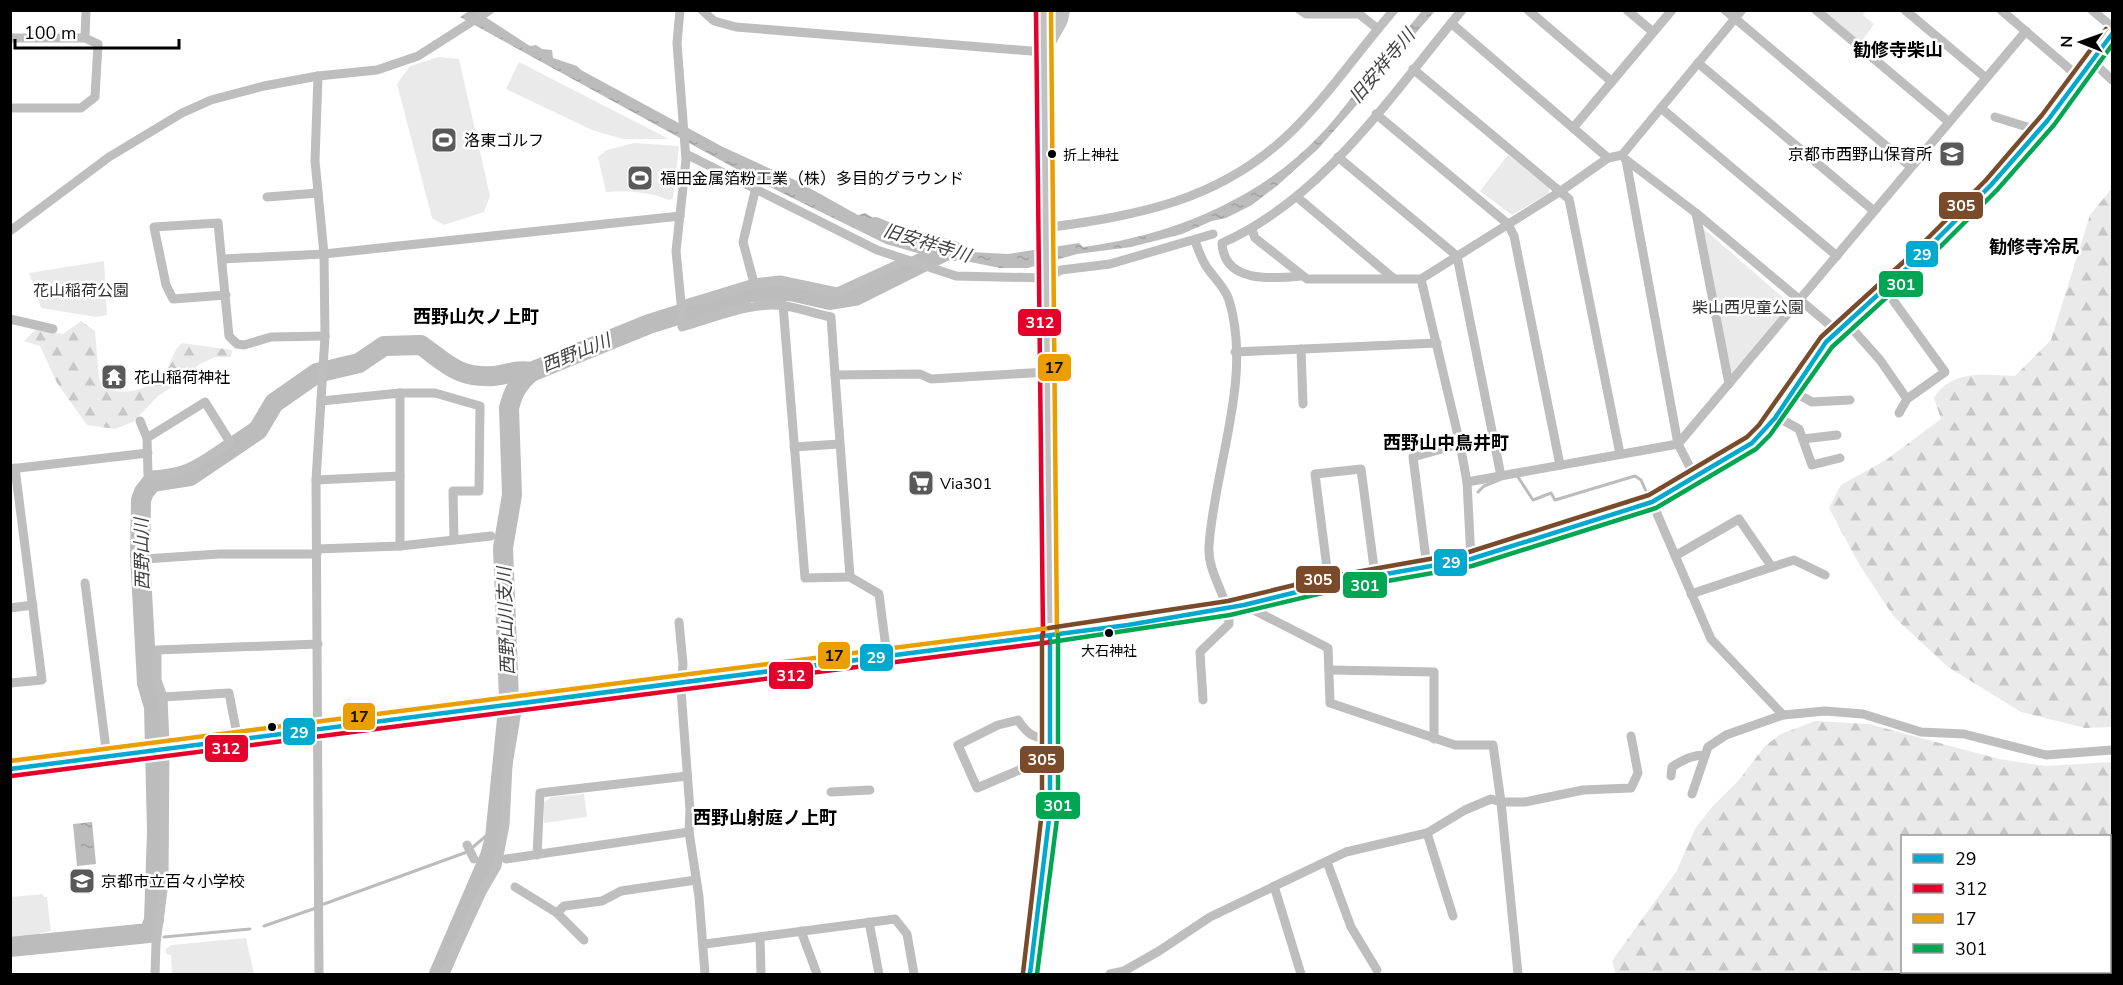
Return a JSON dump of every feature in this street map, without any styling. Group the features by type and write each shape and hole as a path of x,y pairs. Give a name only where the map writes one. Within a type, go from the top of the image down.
{"main road":[{"path":"1030,975 1050,811 1043,10"},
{"path":"1043,52 1061,20 1063,10"},
{"path":"10,769 683,684 1050,635 1237,606 1329,584 1471,559 1652,502 1752,443 1777,417 1843,327 2006,170 2040,131 2112,34"}],"street":[{"path":"85,38 86,10"},
{"path":"10,231 109,157 182,113 211,100 318,76 377,70 418,56 490,10"},
{"path":"680,10 677,43 686,154 676,251 683,325 756,306 783,305 831,317 850,577"},
{"path":"702,10 714,21 736,27 1043,52"},
{"path":"1300,10 1306,14 1359,14 1378,29"},
{"path":"1045,235 1171,204 1201,192 1259,159 1291,132 1394,10"},
{"path":"1301,276 1249,277 1232,268 1222,253 1222,243 1252,230 1297,196 1338,157 1462,10"},
{"path":"1528,10 1611,81"},
{"path":"1627,10 1653,32"},
{"path":"1573,128 1672,10"},
{"path":"1725,10 1911,167"},
{"path":"1695,477 1678,444 1624,157 1661,108 1742,10"},
{"path":"1816,10 1949,122"},
{"path":"1905,10 1986,78"},
{"path":"2001,10 2080,78"},
{"path":"2092,10 2112,27"},
{"path":"1451,23 1608,158"},
{"path":"1467,482 1678,444 2026,31"},
{"path":"10,38 85,38 98,44 95,97 81,108 10,108"},
{"path":"2091,60 2112,80"},
{"path":"1698,63 1875,211"},
{"path":"1413,69 1569,199 1620,454"},
{"path":"318,76 315,161 324,254 325,336 316,480 319,975"},
{"path":"1661,108 1837,256"},
{"path":"1376,114 1508,224 1514,236 1560,465"},
{"path":"1995,117 2040,131"},
{"path":"686,154 756,187 877,250 956,276 1046,274 1110,264 1213,234"},
{"path":"1338,157 1456,256 1501,476"},
{"path":"1252,230 1255,238 1307,279 1421,279 1608,158 1624,157 1696,213 1799,302 1843,327 1880,360 1907,399"},
{"path":"754,283 744,242 756,187"},
{"path":"267,197 318,193"},
{"path":"1297,196 1393,278"},
{"path":"1696,213 1729,384"},
{"path":"222,259 324,254 680,216"},
{"path":"226,296 173,299 166,285 154,227 218,223 226,296 229,336 237,344 244,345 272,337 325,336"},
{"path":"1195,241 1205,265 1229,300 1235,352 1233,405 1209,548 1213,573 1237,606 1328,648 1330,703 1455,745 1493,745 1518,975"},
{"path":"682,307 754,283 780,280 837,292 907,260"},
{"path":"1421,279 1467,482 1471,559"},
{"path":"1885,289 1945,372 1907,399 1899,413"},
{"path":"783,305 805,578 850,577 879,594 887,656"},
{"path":"10,319 53,329"},
{"path":"1235,352 1437,343"},
{"path":"1300,349 1303,404"},
{"path":"835,375 920,374 931,379 1047,372"},
{"path":"1794,392 1812,402 1850,400"},
{"path":"321,401 400,393 435,393 480,406 479,491 453,491 454,540"},
{"path":"399,546 400,393"},
{"path":"140,420 147,438 148,475 186,471 230,442 205,402 147,438"},
{"path":"1777,417 1798,429 1812,465 1840,458"},
{"path":"1803,439 1837,435"},
{"path":"794,447 839,444"},
{"path":"1427,567 1413,457 1460,444"},
{"path":"10,683 42,680 13,469 148,453"},
{"path":"1329,584 1315,474 1361,469 1375,575"},
{"path":"316,480 400,476"},
{"path":"1652,502 1711,639 1783,715"},
{"path":"1675,556 1739,519 1772,567"},
{"path":"145,559 219,554 317,552 491,536"},
{"path":"1691,594 1752,576 1794,560 1825,575"},
{"path":"85,583 107,757"},
{"path":"10,608 33,606"},
{"path":"1203,700 1200,651 1229,624 1237,606"},
{"path":"679,622 689,832 705,944 705,975"},
{"path":"155,975 156,943 164,883 159,751 163,697 157,680 157,650 318,644"},
{"path":"1330,670 1434,672 1434,738"},
{"path":"163,697 229,693 238,740"},
{"path":"444,975 482,891 497,866 505,825 511,706"},
{"path":"1692,794 1708,747 1726,735 1783,715 1825,711 1863,714 1921,732 1964,734 2046,755 2112,750"},
{"path":"1050,739 1035,738 1026,732 1018,720 998,725 958,745 977,788 1036,763 1050,764"},
{"path":"1110,975 1125,971 1159,951 1210,916 1346,852 1427,833 1491,799 1501,802 1525,802 1583,790 1630,788 1638,773 1631,736"},
{"path":"1671,776 1672,767 1675,765 1687,758 1704,755"},
{"path":"537,855 540,793 687,776"},
{"path":"831,792 870,790"},
{"path":"506,859 689,832"},
{"path":"1427,833 1453,916"},
{"path":"467,845 474,859"},
{"path":"1327,862 1338,898 1351,927 1377,969"},
{"path":"557,913 564,906 602,901 621,891 696,880"},
{"path":"1274,886 1302,975"},
{"path":"515,887 557,913 584,940"},
{"path":"705,944 895,919 907,934 914,975"},
{"path":"869,922 879,975"},
{"path":"801,931 817,975"},
{"path":"760,937 761,975"}],"green space":[{"path":"1823,11 1866,11 1863,15 1874,24 1861,42"},
{"name":"洛東ゴルフ","path":"439,57 459,59 490,196 484,212 444,225 432,218 397,84 410,66"},
{"path":"519,62 669,139 623,139 592,130 506,89"},
{"name":"福田金属箔粉工業（株）多目的グラウンド","path":"634,143 679,146 673,198 669,200 646,193 606,192 598,157 607,150"},
{"path":"1508,155 1549,187 1549,193 1512,215 1480,191"},
{"path":"2112,188 2112,727 2085,728 2021,712 1948,667 1894,617 1859,564 1829,508 1841,485 1886,460 1941,419 1934,398 1950,382 1959,378 1980,375 2015,376 2051,340 2090,215"},
{"name":"柴山西児童公園","path":"1704,229 1787,301 1788,307 1732,372 1729,371 1703,240"},
{"name":"花山稲荷公園","path":"104,261 107,315 96,317 41,308 29,273"},
{"path":"81,321 95,331 99,378 103,388 120,392 144,388 165,372 182,343 232,350 231,357 215,357 198,365 187,377 158,396 133,422 115,429 87,425 57,383 40,346 24,341 35,330 63,334"},
{"path":"1815,721 1869,724 1999,759 2045,766 2112,762 2112,974 1616,974 1612,961 1676,872 1695,829 1712,807 1739,780 1765,746 1781,734"},
{"path":"584,794 587,817 544,823 544,803 551,797"},
{"path":"43,894 47,897 51,931 40,933 41,943 11,944 11,897"},
{"path":"246,938 254,974 172,974 171,955 166,954 166,949 171,945"}],"water":[{"path":"469,11 476,11 530,46 536,45 542,49 552,50 553,58 577,66 723,147 797,181 858,215 865,213 880,222 880,229 935,250 1008,254 1079,243 1083,247 1116,242 1180,224 1241,196 1296,158 1338,115 1422,11 1435,11 1318,149 1252,205 1226,218 1212,221 1182,234 1131,247 1077,254 1028,268 1000,268 960,260 942,260 886,244 760,182 460,17"},
{"path":"92,822 96,864 77,866 73,824"}],"waterway":[{"name":"旧安祥寺川","path":"875,227 953,251"},
{"name":"西野山川","path":"10,947 149,933 154,920 157,831 154,707 147,683 140,555 141,500 152,482 190,476 258,430 274,403 317,373 359,363 384,346 421,345 446,364 471,375 494,376 531,372 649,324 751,292 791,291 830,300 855,296 947,250"},
{"name":"西野山川支川","path":"439,974 490,856 495,838 509,699 503,548 512,495 509,408 517,388 531,372"},
{"path":"1518,477 1533,500 1551,493 1555,500 1635,476 1641,480 1649,498"},
{"path":"1478,492 1484,486 1499,480"},
{"path":"324,904 467,852 486,836 497,820"},
{"path":"264,926 316,908"},
{"path":"164,937 250,929"}],"transit line":[{"name":"312","path":"1036,10 1043,635"},
{"name":"17","path":"1051,10 1057,635"},
{"name":"305","path":"1049,628 1228,601 1328,577 1469,552 1649,495 1747,437 1759,425 1821,337 1911,255 1986,180 2042,115 2106,29"},
{"name":"29","path":"10,769 1128,625 1244,605 1329,584 1471,559 1652,502 1752,443 1775,418 1826,342 1916,260 1991,185 2048,120 2112,34"},
{"name":"301","path":"1051,642 1230,615 1331,591 1472,566 1656,508 1756,449 1770,435 1832,347 1921,266 1997,190 2054,125 2112,45"},
{"name":"17","path":"10,761 1049,628"},
{"name":"305","path":"1023,973 1042,811 1042,635"},
{"name":"29","path":"1030,974 1050,811 1050,635"},
{"name":"301","path":"1037,974 1058,811 1058,635"},
{"name":"312","path":"11,776 1051,642"}],"place":[{"name":"洛東ゴルフ","path":"444,140"},
{"name":"折上神社","path":"1052,154"},
{"name":"京都市西野山保育所","path":"1952,154"},
{"name":"福田金属箔粉工業（株）多目的グラウンド","path":"640,178"},
{"name":"花山稲荷神社","path":"114,377"},
{"name":"Via301","path":"921,483"},
{"name":"大石神社","path":"1109,633"},
{"name":"京都市立百々小学校","path":"82,881"}],"district":[{"name":"勧修寺柴山","path":"1898,50"},
{"name":"勧修寺冷尻","path":"2034,247"},
{"name":"西野山欠ノ上町","path":"476,317"},
{"name":"西野山中鳥井町","path":"1446,443"},
{"name":"西野山射庭ノ上町","path":"765,818"}]}
